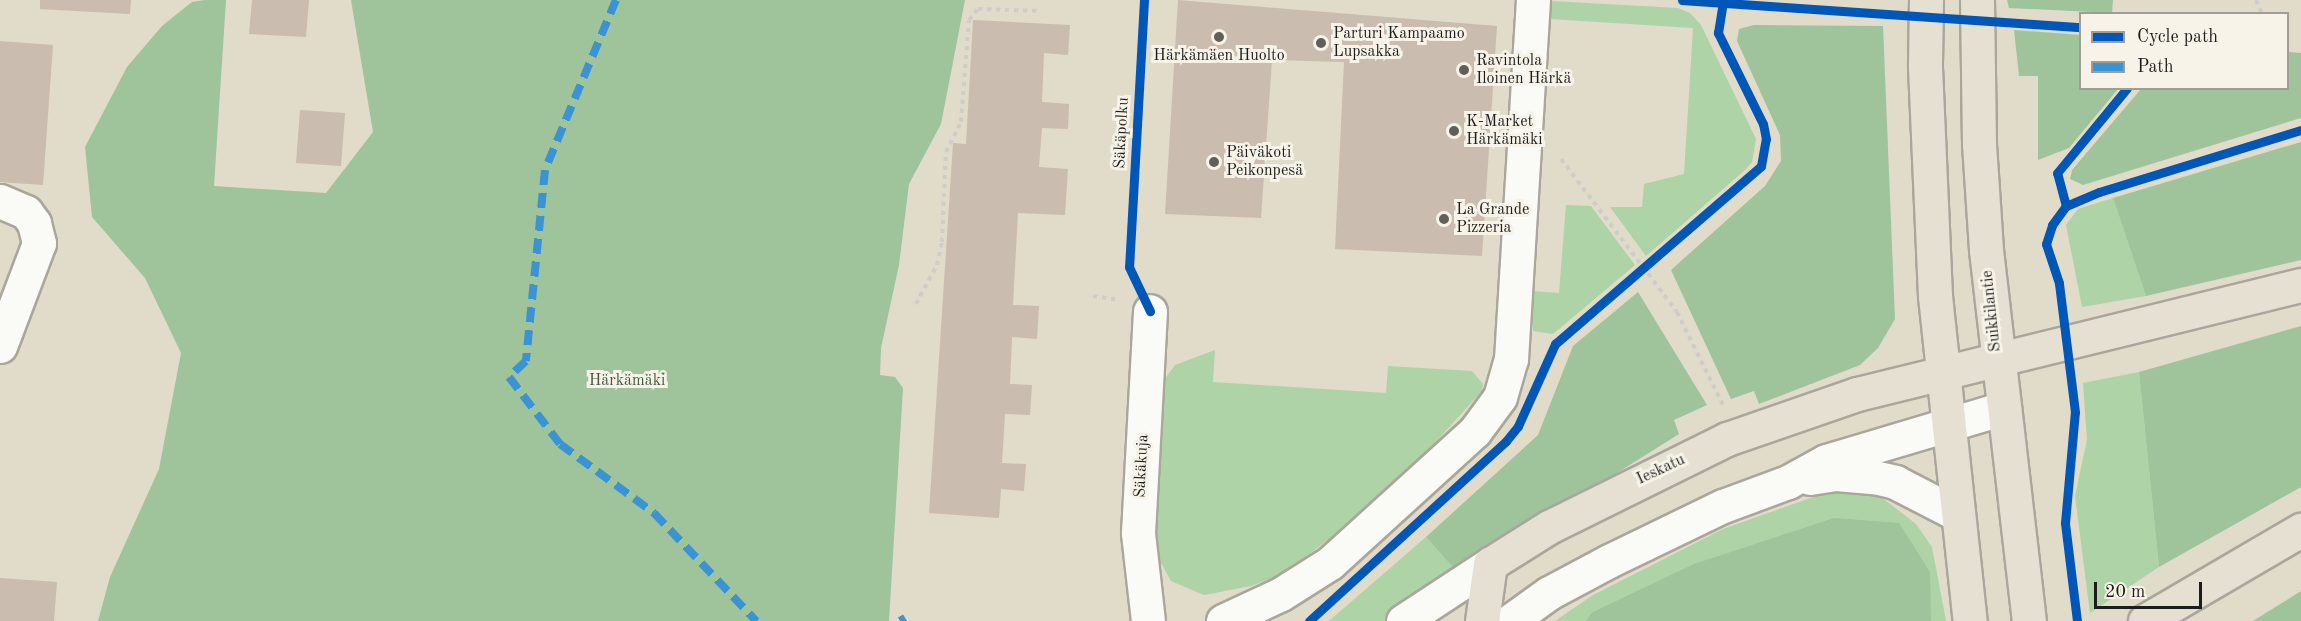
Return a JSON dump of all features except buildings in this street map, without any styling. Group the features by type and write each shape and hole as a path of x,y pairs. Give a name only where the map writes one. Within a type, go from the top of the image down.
{"main road":[{"path":"1926,0 1925,67 1935,296 1970,621"},
{"name":"Suikkilantie","path":"1977,0 1977,65 1986,250 1997,361 2029,621"},
{"name":"Ieskatu","path":"1490,564 1549,527 1727,439 1857,394 2301,285"},
{"path":"2145,621 2301,530"},
{"path":"1482,621 1490,564"}],"street":[{"path":"1223,621 1281,594 1330,563 1474,431 1500,397 1511,358 1533,0"},
{"path":"0,201 26,212 34,223 39,243 0,346"},
{"name":"Säkäkuja","path":"1139,306 1138,533 1148,621"},
{"path":"1510,621 1549,593 1609,561 1723,506 1788,482 1826,460 2004,408"},
{"path":"1788,482 1836,474 1874,477 1895,482 1957,514"},
{"name":"Ieskatu","path":"1403,621 1490,564"}],"path":[{"path":"1713,2 1723,5 1735,4"},
{"path":"916,304 937,265 942,242 946,152 961,122 969,20 978,9 1041,11"},
{"path":"1562,159 1646,266 1677,312 1724,408"},
{"path":"1638,273 1655,259"},
{"path":"1093,296 1139,306"}],"green space":[{"name":"Härkämäki","path":"226,0 214,186 326,193 373,132 351,0 965,0 941,124 909,184 899,265 881,348 880,375 895,377 903,388 889,621 98,621 110,577 159,469 181,353 145,278 92,217 85,147 127,67 162,26 192,2"},
{"path":"2007,0 2113,0 2112,12 2009,8"},
{"path":"1551,1 1678,8 1690,13 1701,25 1756,139 1752,162 1745,170 1646,256 1610,207 1642,207 1644,184 1684,174 1693,28 1550,19"},
{"path":"1754,25 1883,26 1895,319 1878,348 1860,365 1759,404 1754,391 1731,399 1671,270 1765,186 1781,161 1780,135 1737,41 1739,29"},
{"path":"2014,30 2079,35 2079,90 2117,90 2069,148 2038,160 2038,76 2019,76"},
{"path":"2289,52 2301,53 2301,118 2083,185 2070,179 2072,170 2140,90 2289,90"},
{"path":"2301,142 2301,260 2146,296 2113,198"},
{"path":"2113,198 2146,296 2082,307 2066,225 2078,209"},
{"path":"1566,205 1591,206 1635,265 1553,334 1533,331 1531,291 1559,293"},
{"path":"1638,292 1707,405 1674,420 1679,434 1458,573 1426,537 1538,435 1573,346"},
{"path":"2301,326 2301,487 2159,567 2139,372"},
{"path":"1215,350 1213,382 1386,393 1388,366 1472,371 1483,384 1482,391 1433,445 1330,538 1285,573 1251,586 1204,595 1171,581 1159,559 1155,533 1164,380 1175,365"},
{"path":"2139,372 2159,567 2090,613 2075,496 2087,440 2083,383"},
{"path":"1841,487 1864,490 1885,500 1916,524 1932,547 1946,621 1555,621 1593,595 1723,529"},
{"path":"1834,518 1899,523 1930,572 1931,621 1586,621 1593,612 1694,564"},
{"path":"1426,537 1458,573 1387,621 1329,621"},
{"path":"2301,591 2301,621 2253,621"}],"marked path":[{"path":"616,0 545,170 526,361 509,377 560,444 654,513 756,621"},
{"path":"900,621 905,618"}],"cycle path":[{"name":"Säkäpolku","path":"1144,0 1129,267 1150,311"},
{"path":"1682,0 2079,27"},
{"path":"1309,621 1506,441 1518,426 1555,344 1761,166 1766,139 1763,124 1718,33 1723,3"},
{"path":"2066,206 2057,173 2125,90"},
{"path":"2077,621 2065,523 2075,412 2059,283 2046,244 2052,225 2066,206 2099,192 2301,130"}],"place":[{"name":"Härkämäen Huolto","path":"1219,37"},
{"name":"Parturi Kampaamo Lupsakka","path":"1321,43"},
{"name":"Ravintola Iloinen Härkä","path":"1464,70"},
{"name":"K-Market Härkämäki","path":"1454,131"},
{"name":"Päiväkoti Peikonpesä","path":"1214,162"},
{"name":"La Grande Pizzeria","path":"1444,219"}]}
